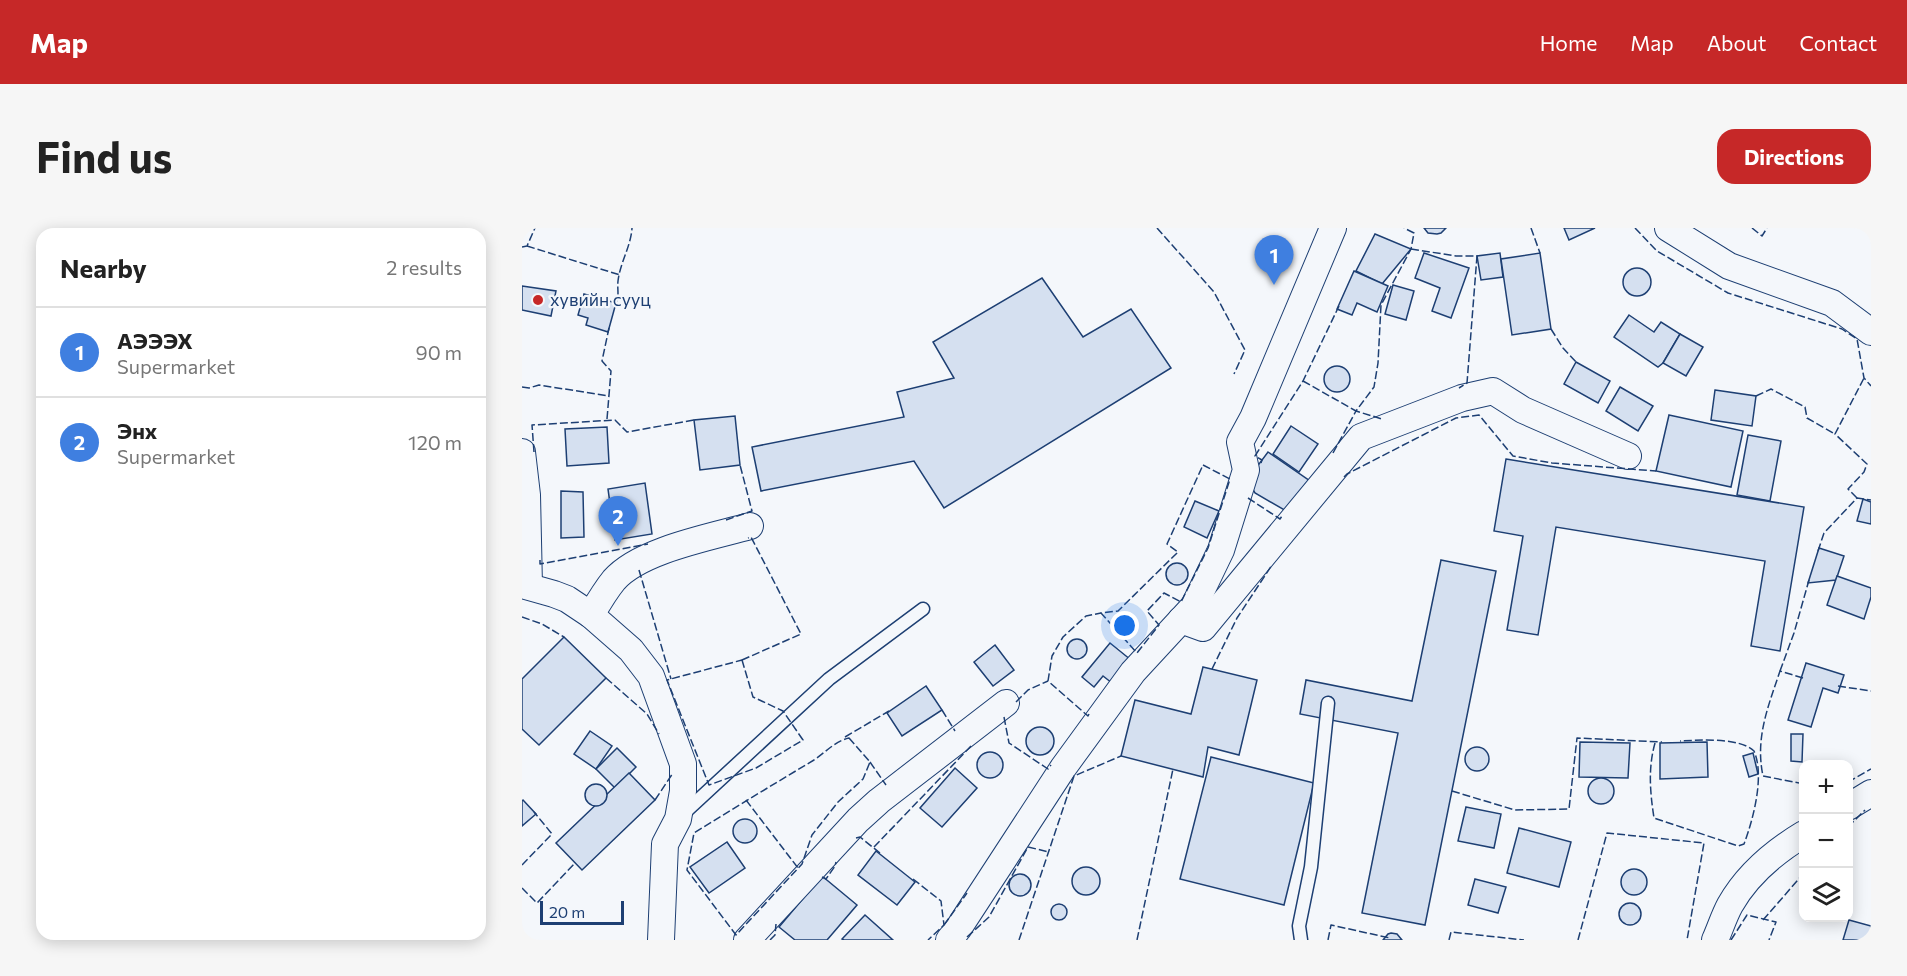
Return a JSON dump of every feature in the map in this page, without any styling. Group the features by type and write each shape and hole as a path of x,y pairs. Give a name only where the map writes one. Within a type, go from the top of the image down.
{"street":[{"path":"949,940 1070,758 1133,672 1194,606 1221,550 1246,470 1240,442 1253,418 1333,228"},
{"path":"1668,228 1729,266 1832,303 1871,332"},
{"path":"1181,620 1203,628 1361,437 1462,398 1493,392 1523,410 1628,456"},
{"path":"522,452 527,495 526,586 567,599 591,615 631,651 651,676 683,764 683,790 678,819 665,844 661,940"},
{"path":"591,615 615,579 633,564 663,551 750,526"},
{"path":"747,940 858,820 879,801 1006,703"},
{"path":"1853,804 1871,793"},
{"path":"1715,940 1730,905 1756,871 1778,850 1799,837"}],"lane":[{"path":"678,819 829,679 923,609"},
{"path":"1301,940 1299,926 1311,867 1328,703"}],"building":[{"path":"1424,228 1446,228 1437,234 1428,233"},
{"path":"1564,228 1595,228 1569,240"},
{"path":"1375,234 1411,249 1382,284 1356,271"},
{"path":"1424,253 1469,268 1451,318 1432,311 1440,288 1415,278"},
{"path":"1500,253 1503,277 1481,280 1477,256"},
{"path":"1540,253 1551,329 1512,335 1501,259"},
{"path":"1637,268 1647,272 1651,282 1647,292 1637,296 1627,292 1623,282 1627,272"},
{"path":"1354,271 1388,286 1377,312 1357,303 1352,315 1337,309"},
{"path":"1042,278 1083,337 1131,309 1171,368 944,508 914,461 761,491 752,447 904,417 897,392 954,378 933,342"},
{"path":"1393,285 1414,291 1406,320 1385,314"},
{"name":"хувийн сууц","path":"522,286 556,291 551,316 522,310"},
{"path":"584,294 616,303 608,332 586,325 588,318 578,315"},
{"path":"1629,315 1654,332 1661,322 1680,334 1663,363 1658,367 1614,337"},
{"path":"1680,334 1703,347 1686,376 1663,363"},
{"path":"1576,362 1610,381 1598,403 1564,384"},
{"path":"1337,366 1346,370 1350,379 1346,388 1337,392 1328,388 1324,379 1328,370"},
{"path":"1620,387 1653,406 1638,431 1606,411"},
{"path":"1715,390 1756,396 1752,426 1711,420"},
{"path":"1669,415 1743,431 1731,487 1656,471"},
{"path":"735,416 740,465 700,470 694,420"},
{"path":"1291,426 1318,444 1299,472 1273,454"},
{"path":"607,427 609,463 567,466 565,429"},
{"path":"1748,435 1781,441 1770,501 1737,495"},
{"path":"1268,452 1310,481 1288,512 1255,493 1249,483 1253,472"},
{"path":"1506,459 1804,507 1780,651 1751,646 1765,561 1556,527 1538,635 1507,630 1523,536 1494,531"},
{"path":"645,483 652,534 615,540 608,489"},
{"path":"561,491 583,492 584,537 561,538"},
{"path":"1863,499 1871,502 1871,524 1857,521"},
{"path":"1195,501 1219,511 1207,538 1184,527"},
{"path":"1819,548 1844,556 1836,580 1808,583"},
{"path":"1441,560 1496,571 1425,925 1362,913 1398,733 1300,714 1306,680 1412,701"},
{"path":"1177,563 1185,566 1188,574 1185,582 1177,585 1169,582 1166,574 1169,566"},
{"path":"1837,576 1871,588 1871,597 1864,619 1827,605"},
{"path":"564,637 606,678 539,745 522,729 522,679"},
{"path":"1077,639 1084,642 1087,649 1084,656 1077,659 1070,656 1067,649 1070,642"},
{"path":"1110,643 1131,660 1112,683 1103,676 1094,687 1082,677"},
{"path":"995,645 1014,670 993,686 974,662"},
{"path":"1806,663 1844,675 1838,693 1823,688 1811,727 1788,720"},
{"path":"1203,667 1257,680 1239,755 1208,747 1203,777 1121,756 1135,700 1191,714"},
{"path":"926,686 942,710 902,736 887,713"},
{"path":"1040,727 1050,731 1054,741 1050,751 1040,755 1030,751 1026,741 1030,731"},
{"path":"590,731 612,746 596,769 574,754"},
{"path":"1791,734 1803,734 1802,760 1791,761"},
{"path":"1580,742 1630,743 1628,778 1579,777"},
{"path":"1707,742 1708,777 1660,779 1660,743"},
{"path":"1477,747 1485,751 1489,759 1485,767 1477,771 1469,767 1465,759 1469,751"},
{"path":"617,748 636,767 615,788 596,769"},
{"path":"990,752 999,756 1003,765 999,774 990,778 981,774 977,765 981,756"},
{"path":"1753,753 1758,774 1749,777 1743,756"},
{"path":"1211,757 1314,783 1284,905 1180,879"},
{"path":"955,768 977,788 942,827 920,808"},
{"path":"629,773 655,800 582,870 556,843"},
{"path":"1601,778 1610,782 1614,791 1610,800 1601,804 1592,800 1588,791 1592,782"},
{"path":"592,784 600,784 607,791 607,799 600,806 592,806 585,799 585,791"},
{"path":"522,801 536,814 522,826"},
{"path":"1466,807 1501,814 1494,848 1458,841"},
{"path":"745,819 754,822 757,831 754,840 745,843 736,840 733,831 736,822"},
{"path":"1519,828 1571,842 1559,887 1507,873"},
{"path":"727,842 745,868 709,893 690,867"},
{"path":"876,851 915,882 897,905 858,875"},
{"path":"1086,867 1096,871 1100,881 1096,891 1086,895 1076,891 1072,881 1076,871"},
{"path":"1634,869 1643,873 1647,882 1643,891 1634,895 1625,891 1621,882 1625,873"},
{"path":"1020,874 1028,877 1031,885 1028,893 1020,896 1012,893 1009,885 1012,877"},
{"path":"822,876 857,905 827,940 795,940 779,927"},
{"path":"1475,879 1506,887 1498,913 1468,905"},
{"path":"1630,903 1638,906 1641,914 1638,922 1630,925 1622,922 1619,914 1622,906"},
{"path":"1059,904 1067,912 1059,920 1051,912"},
{"path":"865,915 893,940 842,939"},
{"path":"1848,922 1871,926 1871,940 1843,940"},
{"path":"1391,933 1397,934 1402,940 1383,940"}],"fence":[{"path":"522,247 527,246 535,228"},
{"path":"615,305 618,296 619,274 632,228"},
{"path":"1157,228 1214,292 1245,350 1234,374"},
{"path":"1303,381 1356,411 1374,387 1378,363 1381,305 1411,249 1414,233 1404,228"},
{"path":"1531,228 1540,253"},
{"path":"1635,228 1657,251 1728,293 1842,329 1857,339 1864,378 1871,386"},
{"path":"1752,228 1762,236 1767,228"},
{"path":"527,246 620,275"},
{"path":"1411,249 1456,256 1477,256 1467,383 1459,388"},
{"path":"1261,463 1262,460 1255,456 1303,381 1339,306"},
{"path":"607,419 611,371 602,361 609,328"},
{"path":"1551,329 1563,348 1576,362"},
{"path":"1857,498 1848,489 1864,472 1867,464 1835,434 1864,378"},
{"path":"522,387 529,388 539,385 609,396"},
{"path":"1756,396 1771,389 1805,407 1807,418 1835,434"},
{"path":"1333,453 1356,411 1382,419"},
{"path":"1344,477 1456,418 1479,415 1513,456 1552,463 1656,471"},
{"path":"534,452 532,425 615,420 627,432 694,420"},
{"path":"726,520 752,511 740,465"},
{"path":"1203,465 1230,479 1208,548 1181,602 1164,593 1147,611 1159,625 1137,653 1101,613 1118,611 1178,552 1167,544 1203,465"},
{"path":"1248,498 1280,519 1282,516"},
{"path":"1818,551 1824,533 1857,498 1871,500"},
{"path":"742,660 801,634 751,537 748,538"},
{"path":"540,560 540,564 648,544"},
{"path":"1212,669 1237,618 1272,565"},
{"path":"639,570 671,679"},
{"path":"1780,671 1794,633 1809,580"},
{"path":"1089,714 1088,716 1048,681 1052,656 1063,637 1086,616 1101,613"},
{"path":"522,617 542,624 564,637"},
{"path":"742,660 753,697 783,711 803,740 756,768 709,785 667,680 742,660"},
{"path":"1799,783 1763,776 1761,749 1764,723 1780,671 1803,678"},
{"path":"606,678 647,714 659,734"},
{"path":"1016,702 1028,690 1048,681"},
{"path":"1838,686 1871,691"},
{"path":"942,710 955,731"},
{"path":"845,737 889,711"},
{"path":"1004,717 1009,743 1048,769 1051,765"},
{"path":"849,738 870,762 863,779 838,802 812,835 802,864 736,935 687,870 694,833 814,760 835,744 849,738"},
{"path":"1452,791 1515,810 1569,809 1577,738 1662,742"},
{"path":"1655,743 1650,780 1654,818 1738,846 1744,844 1754,811 1758,785 1757,761 1754,751 1739,743 1729,741 1680,741"},
{"path":"874,847 973,744"},
{"path":"1019,940 1074,776 1121,756"},
{"path":"870,762 886,785"},
{"path":"1137,940 1173,769"},
{"path":"1853,779 1871,769"},
{"path":"655,800 673,773"},
{"path":"746,800 798,868"},
{"path":"1853,822 1865,810"},
{"path":"522,865 552,834 534,812"},
{"path":"1578,940 1607,833 1704,843 1687,940"},
{"path":"856,838 860,837 880,853"},
{"path":"967,937 989,917 1028,847 1049,852"},
{"path":"822,877 826,879 836,862"},
{"path":"522,888 537,903 575,863"},
{"path":"913,879 941,901 944,925 928,940"},
{"path":"1763,920 1799,879"},
{"path":"944,925 967,893"},
{"path":"1731,940 1747,915 1776,922 1769,940"},
{"path":"770,940 775,935 776,924"},
{"path":"1328,940 1331,925 1390,938"},
{"path":"1449,940 1451,932 1524,940"}],"place":[{"name":"АЭЭЭХ","path":"1274,285"},
{"name":"хувийн сууц","path":"538,300"},
{"name":"Энх","path":"618,546"}]}
